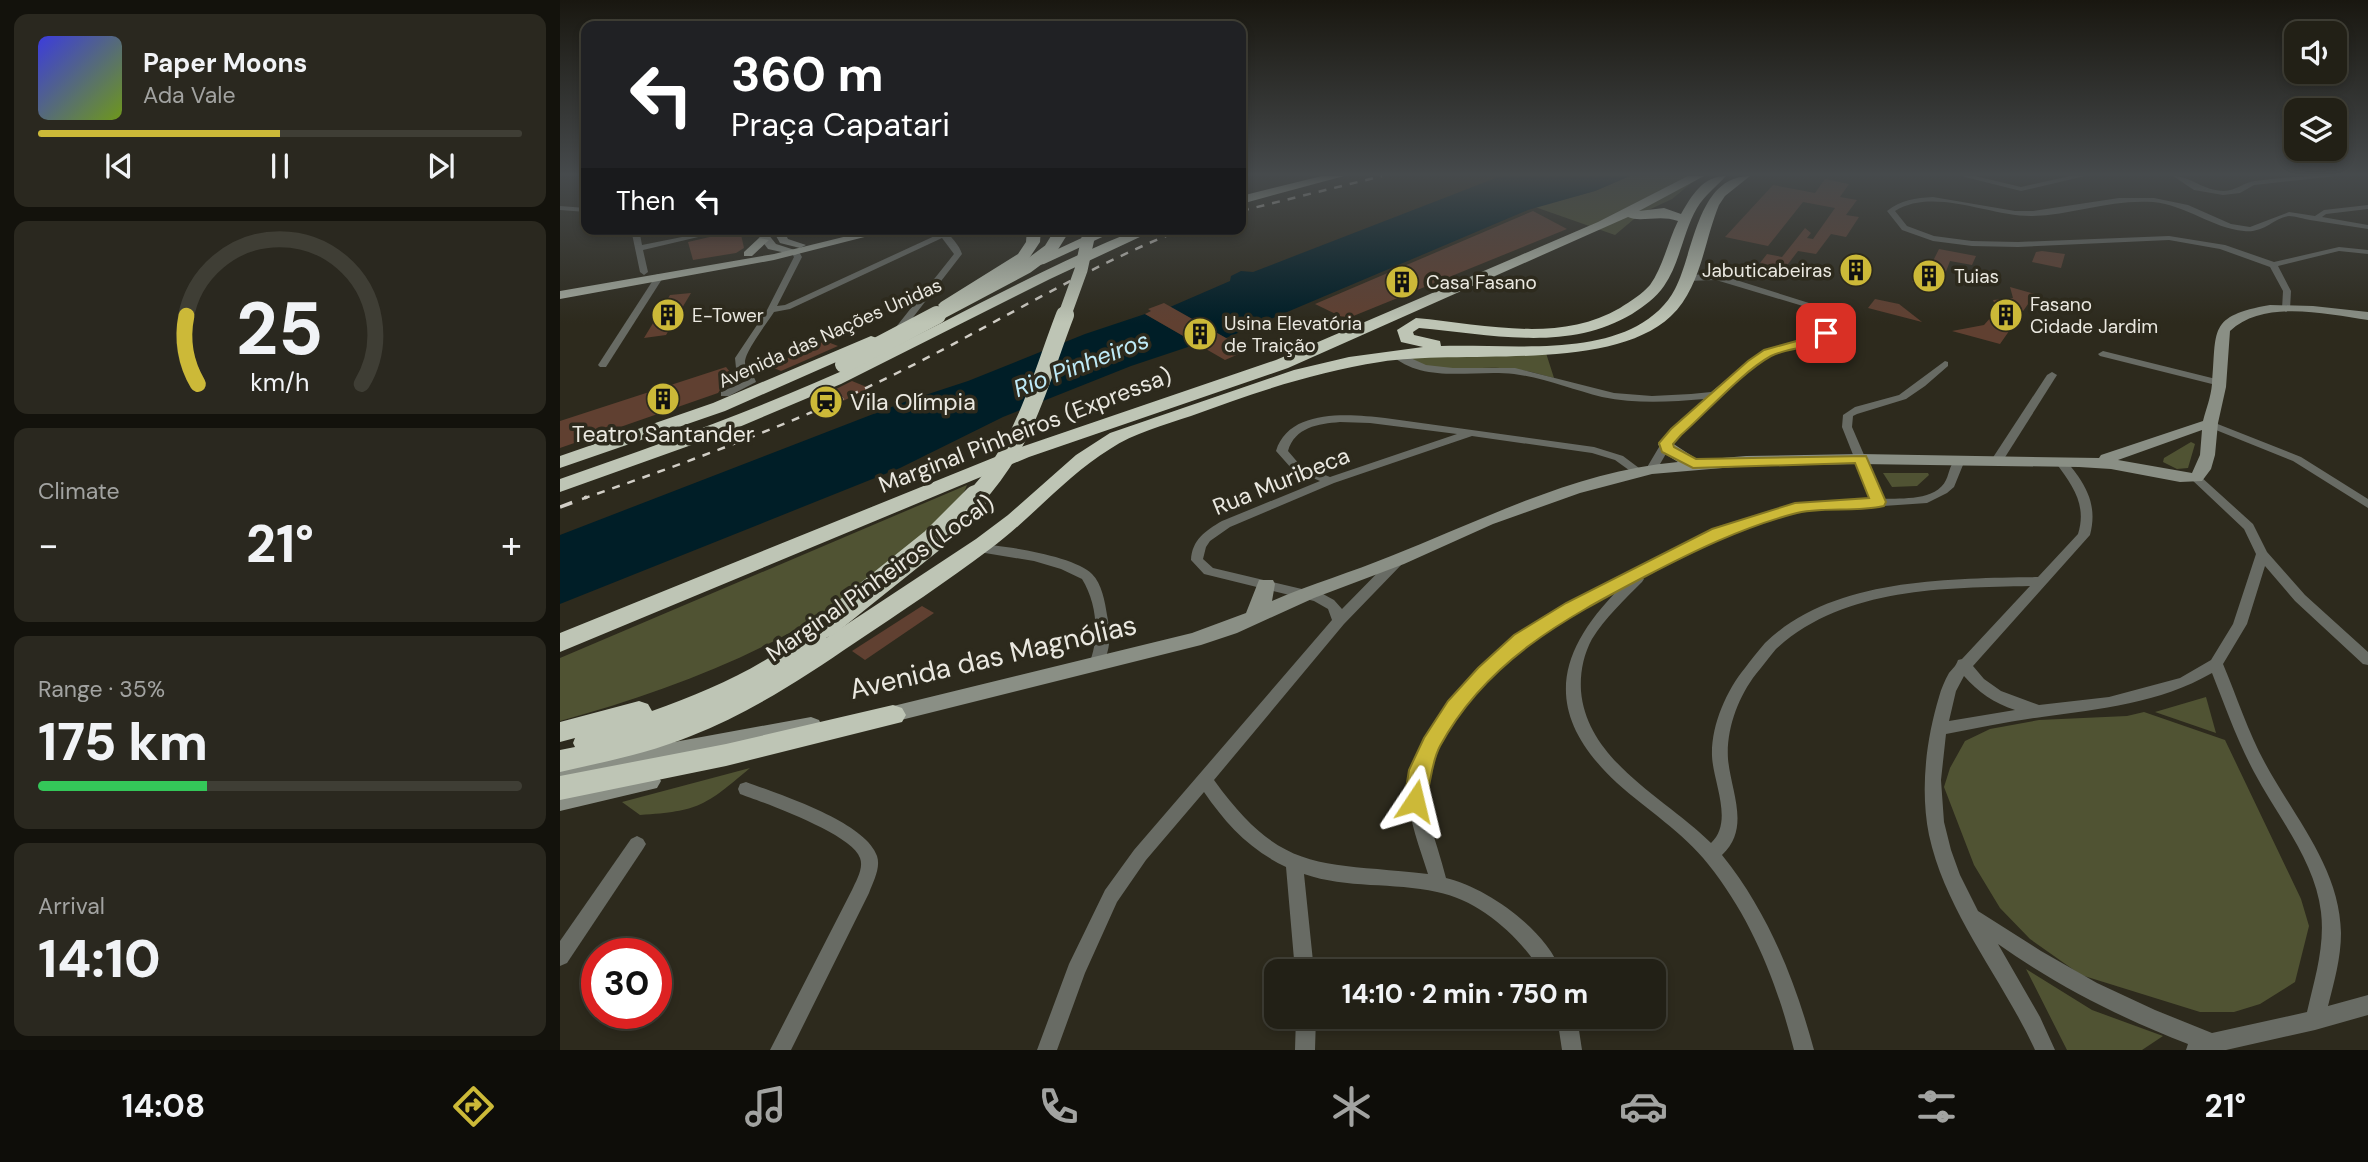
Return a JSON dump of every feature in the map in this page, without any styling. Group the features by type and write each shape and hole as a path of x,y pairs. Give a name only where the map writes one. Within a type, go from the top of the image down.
{"highway":[{"name":"Marginal Pinheiros (Expressa)","path":"560,643 1022,453 1282,364 1600,225"},
{"path":"1586,232 1609,225"},
{"path":"1683,225 1661,280 1651,294 1625,313 1598,325 1530,339 1601,333 1626,323 1643,314 1664,297 1693,257"},
{"name":"Marginal Pinheiros (Local)","path":"560,761 671,733 740,704 784,679 1009,525 1083,458 1122,435 1310,372 1395,354 1573,348 1633,333 1664,315 1674,304 1687,278 1705,225"},
{"path":"946,305 1023,257 1033,242 1034,235"},
{"path":"564,484 844,364 1027,267 1050,250 1059,235"},
{"path":"560,749 617,733 703,702 773,667 907,563 948,527 980,495 1006,459 1028,420 1083,262 1089,235"},
{"name":"Avenida das Nações Unidas","path":"560,462 777,384 1099,235"},
{"path":"564,484 721,428 820,387 908,346 1030,281 1072,255 1114,235"},
{"path":"1030,281 1137,235"},
{"path":"1437,344 1408,340 1405,330 1416,323 1504,334 1548,335"},
{"path":"1253,373 1289,369 1380,349 1437,344 1538,344 1612,339"},
{"path":"1009,525 1045,476 1071,453 1113,428 1163,404"},
{"path":"560,733 655,706 708,686 763,661 823,628"},
{"path":"560,788 726,755 893,715"}],"main road":[{"path":"748,254 760,235 777,249"},
{"path":"780,235 784,241 798,248"},
{"path":"560,288 777,249 798,248 845,235"},
{"path":"560,295 862,235"},
{"path":"598,288 637,278 644,272"},
{"path":"2070,462 2111,464 2196,478 2203,470 2216,411 2222,330 2243,315 2286,309 2368,316"},
{"path":"2070,462 2137,452 2189,428 2210,430"},
{"path":"1666,443 1668,449 1693,464"},
{"path":"2137,452 2159,472"},
{"name":"Avenida das Magnólias","path":"560,772 727,740 893,715 1194,640 1253,618 1307,593 1398,560 1487,520 1574,489 1645,470 1693,464 1860,459 2070,462"},
{"path":"1253,618 1263,600 1266,584"},
{"path":"560,801 725,763 893,715"}],"street":[{"path":"1899,225 1947,240 2010,247 2122,238 2173,238 2218,245 2273,265 2339,248 2368,252"},
{"path":"2223,225 2253,230 2263,225"},
{"path":"637,235 644,272"},
{"path":"639,248 702,235"},
{"path":"771,310 787,307 936,235"},
{"path":"901,327 958,254 944,235"},
{"path":"725,394 751,382 739,362 771,310 797,257 798,248"},
{"path":"2273,265 2287,291 2286,309"},
{"path":"603,365 660,276"},
{"path":"1330,481 1296,467 1282,451 1284,443 1295,430 1313,423 1352,419 1594,450 1645,470 1666,443 1716,395 1769,352 1815,340 1826,333 1842,315 1717,277 1687,278"},
{"path":"1395,354 1412,365 1434,371 1512,371 1616,396 1666,398 1716,395"},
{"path":"2103,354 2220,383"},
{"path":"1878,502 1847,427 1848,415 1858,409 1886,403 1909,393 1945,364"},
{"path":"1996,462 2052,375"},
{"path":"2210,430 2297,459 2368,504"},
{"name":"Rua Muribeca","path":"1307,593 1220,575 1201,566 1197,560 1199,545 1210,533 1226,524 1330,481 1470,433"},
{"path":"1439,883 1415,801 1419,770 1455,706 1484,673 1520,640 1572,607 1706,538 1752,520 1795,508 1903,502 1933,496 1950,485 1959,460"},
{"path":"2045,1050 2020,998 1973,916 1941,849 1934,815 1933,778 1947,690 1963,664 2075,547 2087,526 2088,512 2070,462"},
{"path":"2196,478 2249,527 2263,554 2300,598 2368,660"},
{"path":"977,548 1013,551 1061,565 1089,578 1095,586 1103,641 1096,664"},
{"path":"1940,729 2040,711 2109,703 2146,695 2185,682 2216,664 2240,624 2263,554"},
{"name":"Avenida das Magnólias","path":"1047,1050 1076,971 1111,896 1140,855 1339,621 1398,560"},
{"path":"1643,572 1589,632 1573,670 1571,698 1579,725 1596,751 1711,854 1748,908 1770,952 1798,1022 1804,1050"},
{"path":"1711,854 1727,838 1729,814 1720,751 1725,720 1736,692 1755,662 1777,639 1829,609 1888,592 1923,586 2040,581"},
{"path":"1307,593 1333,606 1338,611 1339,621"},
{"path":"1963,664 1989,693 2013,704 2040,711"},
{"path":"2216,664 2259,767 2309,854 2329,907 2332,931 2330,952 2315,1020"},
{"path":"1204,779 1248,835 1294,863 1343,875 1439,883 1473,898 1505,918 1528,937 1546,959"},
{"path":"746,789 838,829 860,843 868,855 869,867 860,894 780,1050"},
{"path":"560,957 637,844"},
{"path":"1294,863 1303,959"},
{"path":"1973,916 2053,972 2099,997 2204,1046 2368,1005"},
{"path":"1305,1050 1306,1029"},
{"path":"1569,1029 1572,1050"}],"green space":[{"path":"1586,225 1627,225 1615,235"},
{"path":"1546,353 1554,378 1507,368 1438,369 1415,363 1404,356"},
{"path":"2191,442 2195,444 2188,468 2177,469 2163,462 2164,458"},
{"path":"1883,473 1929,475 1917,486 1892,487"},
{"path":"967,485 950,511 922,537 851,593 808,622 708,671 650,693 560,721 560,658"},
{"path":"2206,697 2216,733 2155,712"},
{"path":"2144,712 2225,740 2301,899 2309,926 2295,982 2260,1004 2234,1012 2200,1012 2081,975 2030,939 2000,908 1974,865 1944,787 1950,768 1965,741 1990,729 2039,720 2127,716"},
{"path":"750,768 711,799 689,808 640,815 622,802"},
{"path":"2026,969 2092,1010 2163,1036 2142,1050 2067,1050"}],"water":[{"path":"1374,225 1493,225 1226,338 1170,307 1230,281 1231,276 1241,271 1253,272"},
{"name":"Rio Pinheiros","path":"1145,314 1197,344 1131,366 1003,417 900,468 560,604 560,535 907,401 968,381 1085,334"}],"building":[{"name":"Casa Fasano","path":"1500,225 1559,225 1567,229 1346,319 1315,304"},
{"path":"1736,225 1785,225 1768,246 1725,237"},
{"path":"1823,225 1854,225 1846,237 1831,234 1816,254 1798,251 1785,268 1760,263 1767,254 1782,257 1805,228 1811,233 1807,238 1813,239"},
{"path":"718,235 741,235 744,248 736,253 693,260 688,242"},
{"path":"1939,249 1976,256 1972,265 1950,261 1940,287 1912,282 1920,265 1930,267"},
{"path":"2036,252 2065,254 2061,268 2032,262"},
{"name":"Jabuticabeiras","path":"1848,260 1872,265 1863,281 1839,275"},
{"name":"Fasano Cidade Jardim","path":"2010,287 2035,294 2000,344 1952,331 1984,325 1992,316 1991,308 1995,305 1993,300 2013,298"},
{"name":"E-Tower","path":"691,293 666,335 644,338 670,295"},
{"path":"1875,299 1899,304 1922,322 1868,308"},
{"name":"Usina Elevatória de Traição","path":"1164,303 1248,350 1225,360 1145,314 1151,311 1148,309"},
{"path":"825,341 838,346 781,371 769,366"},
{"name":"Teatro Santander","path":"726,367 738,382 718,393 560,448 560,421"},
{"path":"852,381 869,388 833,406 816,399"},
{"path":"922,606 934,613 865,660 852,651"}],"railway":[{"path":"582,499 740,442 855,393 1108,262 1169,235"},
{"path":"560,507 587,497"}],"place":[{"name":"Jabuticabeiras","path":"1856,270"},
{"name":"Tuias","path":"1929,276"},
{"name":"Casa Fasano","path":"1402,282"},
{"name":"E-Tower","path":"668,315"},
{"name":"Fasano Cidade Jardim","path":"2006,315"},
{"name":"Usina Elevatória de Traição","path":"1200,334"},
{"name":"Teatro Santander","path":"663,399"},
{"name":"Vila Olímpia","path":"826,402"}],"route":[{"path":"1415,801 1419,770 1431,743 1455,706 1484,673 1520,640 1572,607 1718,533 1795,508 1878,502 1860,459 1693,464 1668,449 1666,443 1753,363 1769,352 1815,340 1826,333"}]}
